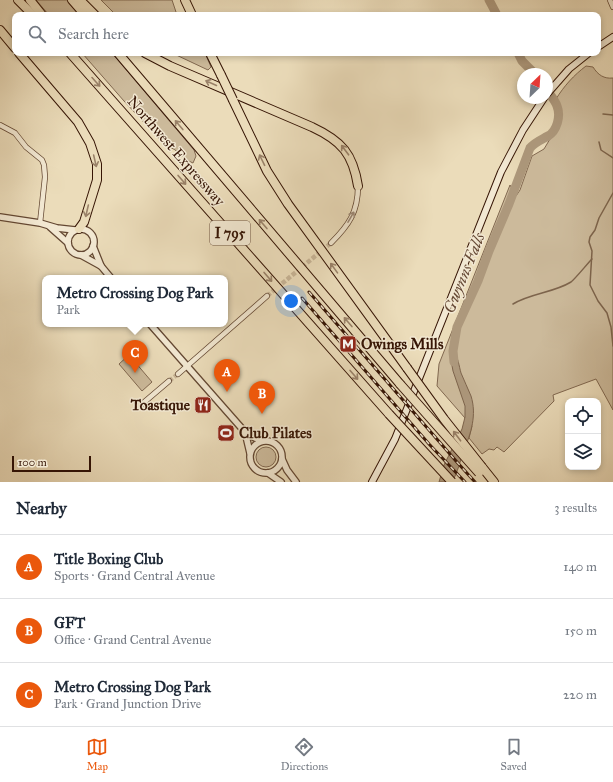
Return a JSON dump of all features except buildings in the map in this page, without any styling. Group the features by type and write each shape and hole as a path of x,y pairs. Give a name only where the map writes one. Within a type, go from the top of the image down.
{"highway":[{"path":"18,0 30,12"},
{"path":"30,0 40,12"},
{"path":"72,0 82,12"},
{"path":"80,0 92,12"},
{"path":"185,0 191,12"},
{"path":"0,30 12,44"},
{"path":"22,56 78,122 90,143 95,157 97,164 96,180 84,222 77,230"},
{"name":"Northwest Expressway","path":"73,56 389,414 452,482"},
{"name":"Northwest Expressway","path":"121,56 400,384 480,470 488,482"},
{"path":"151,56 170,66 324,133 340,144 349,155 356,173 358,186"},
{"path":"212,56 267,171 288,204 480,470 494,482"}],"main road":[{"path":"601,44 613,37"},
{"path":"553,87 569,69 585,56"},
{"path":"372,482 396,439 501,172 523,130 540,104"}],"street":[{"path":"610,0 613,7"},
{"path":"0,125 15,133 26,147 42,160 44,164 45,177 40,223"},
{"path":"331,243 354,213 358,196 358,186"},
{"path":"0,217 40,223 48,226 77,230 83,229 89,232 93,240 93,246 100,266"},
{"path":"48,226 68,243"},
{"path":"77,230 69,237 68,243 70,249 100,266 108,275"},
{"path":"81,255 89,252 93,246"},
{"path":"178,374 267,296"},
{"path":"153,327 245,432 255,438 271,441 279,447 282,452 282,459 278,468 268,473"},
{"path":"142,404 169,381"},
{"path":"245,432 248,440 250,461 253,466 261,472 268,473 282,482"},
{"path":"250,453 255,445 265,440"},
{"path":"282,459 287,470 296,482"}],"shaded area":[{"path":"36,0 67,0 77,12 46,12"},
{"path":"101,0 172,0 176,12 113,12"},
{"path":"85,56 115,56 194,150 196,156 193,163 174,149 166,146"},
{"path":"178,56 206,56 211,67 208,70"},
{"path":"586,66 593,67 604,77 613,78 613,410 596,379 553,395 554,401 504,452 497,447 494,450 489,449 482,454 469,438 472,426 437,386 439,364 510,185 516,196 520,190 532,156 544,149 559,124 561,117 556,99 577,73"},
{"name":"Gwynns Falls","path":"453,351 471,396 473,403 473,417 469,437 452,482 439,482 444,465 462,429 465,417 465,406 453,371 450,355"},
{"path":"129,355 152,382 142,391 119,364"},
{"path":"266,447 273,450 276,457 273,464 266,467 259,464 256,457 259,450"}],"waterway":[{"name":"Gwynns Falls","path":"489,0 495,12"},
{"name":"Gwynns Falls","path":"520,56 529,68"},
{"name":"Gwynns Falls","path":"454,362 453,351 457,327 478,281 530,148 551,134 556,127 559,114 553,99"},
{"path":"603,114 613,115"},
{"path":"599,142 601,150 613,158"},
{"path":"613,193 599,218 589,242 592,251 590,285 598,301 607,313 611,327 613,346"},
{"path":"513,304 527,297 564,286 571,282 592,259"}],"tunnel":[{"path":"267,296 331,243"},
{"path":"169,381 178,374"}],"railway":[{"path":"309,292 475,482"},
{"path":"302,298 429,444 465,482"}],"place":[{"name":"Owings Mills","path":"348,344"},
{"name":"Metro Crossing Dog Park","path":"135,373"},
{"name":"Title Boxing Club","path":"227,392"},
{"name":"Toastique","path":"203,405"},
{"name":"GFT","path":"262,414"},
{"name":"Club Pilates","path":"226,433"}]}
